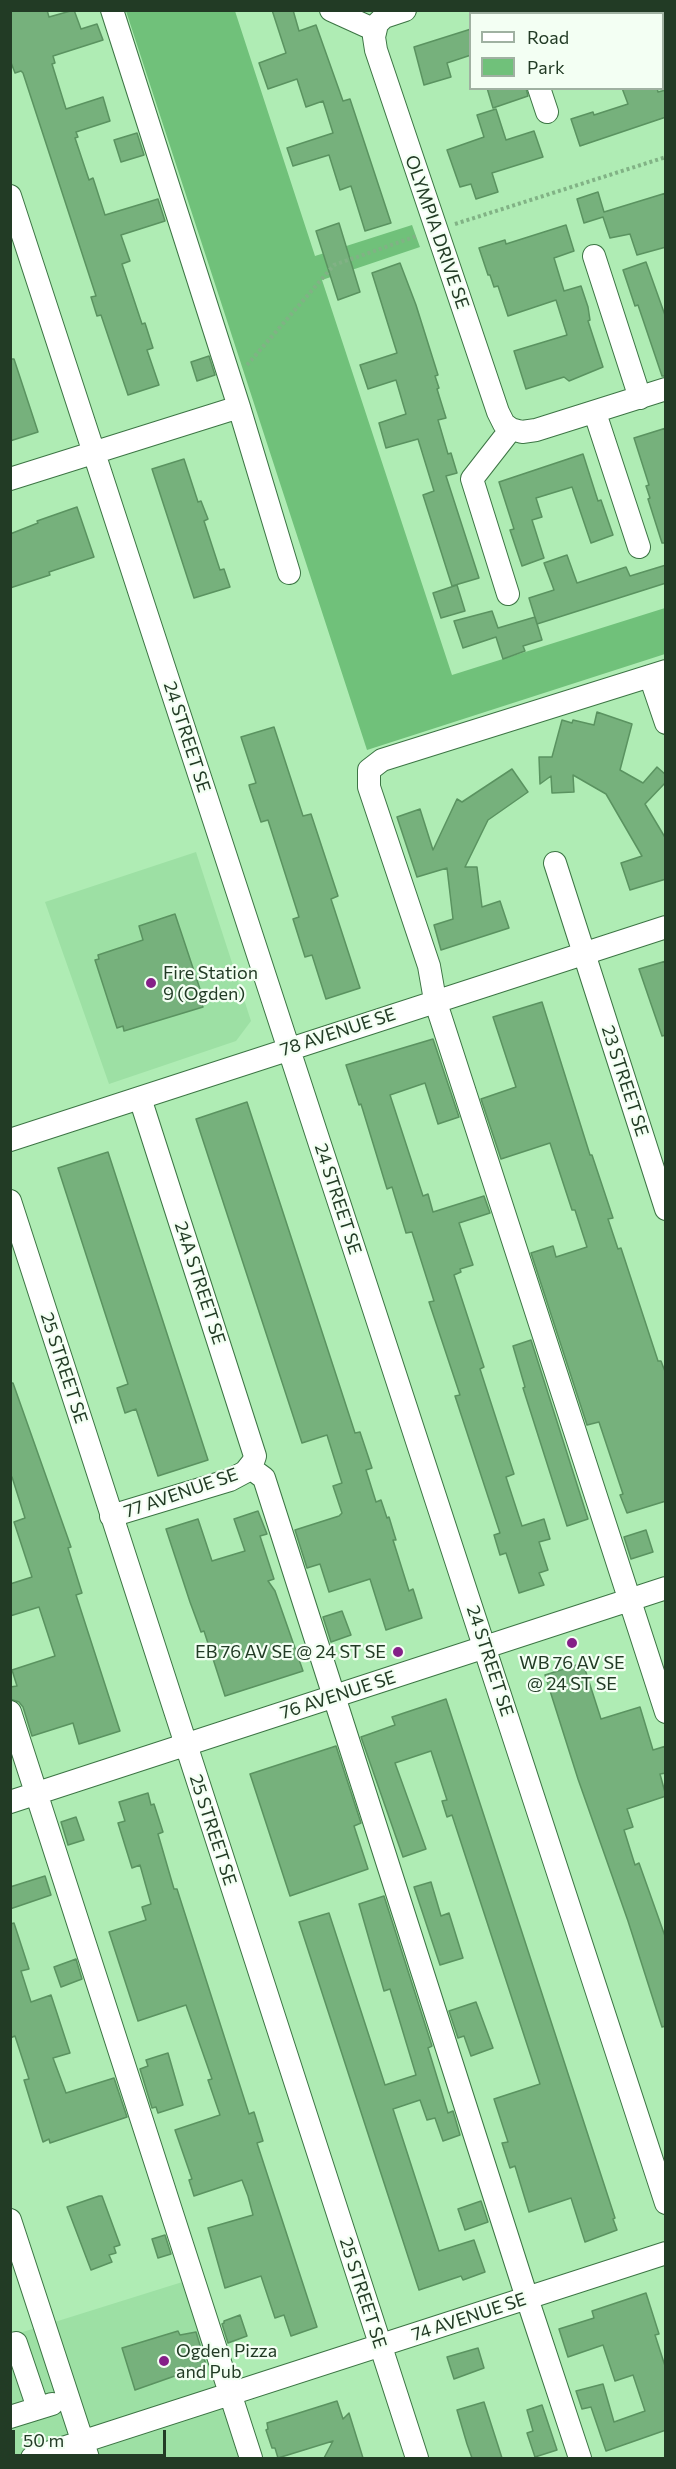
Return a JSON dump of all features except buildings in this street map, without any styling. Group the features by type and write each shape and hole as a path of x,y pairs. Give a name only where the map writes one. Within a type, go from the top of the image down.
{"street":[{"path":"112,10 239,407 289,573"},
{"path":"331,10 375,30 384,17 405,10"},
{"name":"OLYMPIA DRIVE SE","path":"375,30 376,50 498,412 504,424 511,429"},
{"path":"540,90 547,111"},
{"name":"24 STREET SE","path":"10,196 666,2203"},
{"path":"594,256 640,398"},
{"path":"508,594 472,479 511,429 522,432 536,429 595,413 666,389"},
{"path":"10,479 239,407"},
{"path":"595,413 639,547"},
{"path":"666,723 658,673 382,759 369,770 369,787 429,966 435,1000 666,1712"},
{"name":"23 STREET SE","path":"555,863 666,1209"},
{"name":"78 AVENUE SE","path":"10,1140 435,1000 666,927"},
{"name":"24A STREET SE","path":"140,1098 254,1448 255,1456 249,1467"},
{"name":"25 STREET SE","path":"10,1202 417,2458"},
{"path":"249,1467 264,1478 580,2458"},
{"name":"77 AVENUE SE","path":"111,1516 230,1480 249,1467"},
{"name":"76 AVENUE SE","path":"10,1802 666,1588"},
{"path":"10,1712 252,2458"},
{"path":"10,2220 85,2450"},
{"name":"74 AVENUE SE","path":"32,2458 85,2450 231,2394 666,2253"},
{"path":"38,2409 14,2344 47,2332"},
{"path":"10,2417 68,2399"}],"path":[{"path":"230,381 250,362 334,265 666,157"}],"shaded area":[{"path":"196,852 251,1021 236,1041 109,1084 45,902"},
{"path":"192,2279 252,2458 11,2458 10,2336"}],"green space":[{"path":"126,11 235,11 315,256 412,225 420,247 322,280 452,675 665,608 665,654 367,750"}],"place":[{"name":"Fire Station 9 (Ogden)","path":"151,983"},
{"name":"WB 76 AV SE @ 24 ST SE","path":"572,1643"},
{"name":"EB 76 AV SE @ 24 ST SE","path":"398,1652"},
{"name":"Ogden Pizza and Pub","path":"164,2361"}]}
